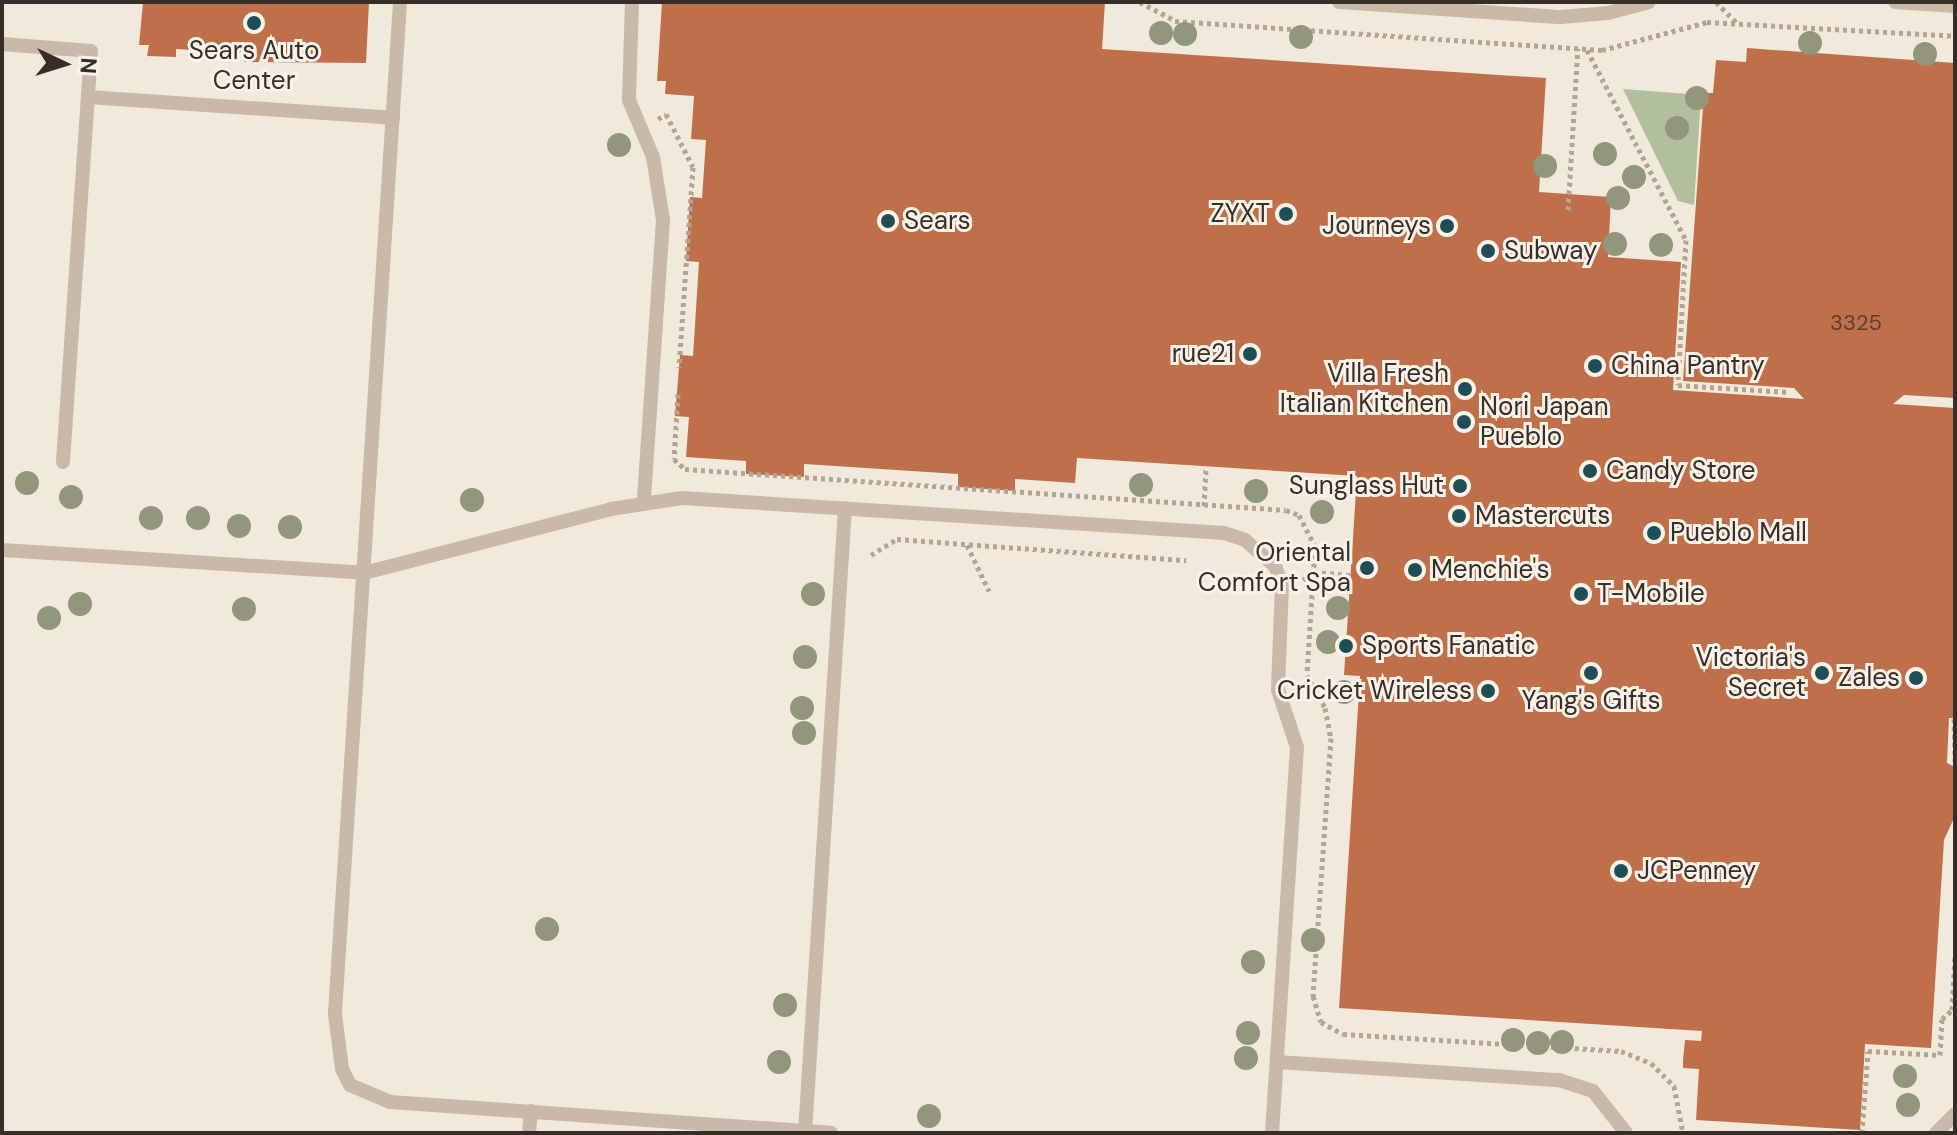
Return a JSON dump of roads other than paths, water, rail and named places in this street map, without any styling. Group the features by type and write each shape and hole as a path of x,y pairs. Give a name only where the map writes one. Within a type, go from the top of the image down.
{"lane":[{"path":"400,2 335,1014 342,1069 350,1085 390,1102 531,1111 703,1128 831,1133"},
{"path":"632,2 627,83 660,184 663,220 644,502"},
{"path":"1339,2 1561,17 1608,13 1649,2"},
{"path":"1895,2 1955,6"},
{"path":"2,44 91,51 63,462"},
{"path":"88,97 393,118"},
{"path":"2,550 364,573 644,502 682,498 1224,533 1261,550 1275,566 1282,595 1278,690 1295,726 1297,747 1272,1133"},
{"path":"805,1132 845,508"},
{"path":"1277,1062 1559,1080 1593,1091 1626,1133"},
{"path":"529,1133 531,1111"},
{"path":"1936,1133 1955,1114"}],"place":[{"name":"Sears Auto Center","path":"254,23"},
{"name":"ZYXT","path":"1286,214"},
{"name":"Sears","path":"888,221"},
{"name":"Journeys","path":"1447,226"},
{"name":"Subway","path":"1488,251"},
{"name":"rue21","path":"1250,354"},
{"name":"China Pantry","path":"1595,366"},
{"name":"Villa Fresh Italian Kitchen","path":"1465,389"},
{"name":"Nori Japan Pueblo","path":"1464,422"},
{"name":"Candy Store","path":"1590,471"},
{"name":"Sunglass Hut","path":"1460,486"},
{"name":"Mastercuts","path":"1459,516"},
{"name":"Pueblo Mall","path":"1654,533"},
{"name":"Oriental Comfort Spa","path":"1367,568"},
{"name":"Menchie's","path":"1415,570"},
{"name":"T-Mobile","path":"1581,594"},
{"name":"Sports Fanatic","path":"1346,646"},
{"name":"Yang's Gifts","path":"1591,673"},
{"name":"Victoria's Secret","path":"1822,673"},
{"name":"Zales","path":"1916,678"},
{"name":"Cricket Wireless","path":"1488,691"},
{"name":"JCPenney","path":"1621,871"}]}
